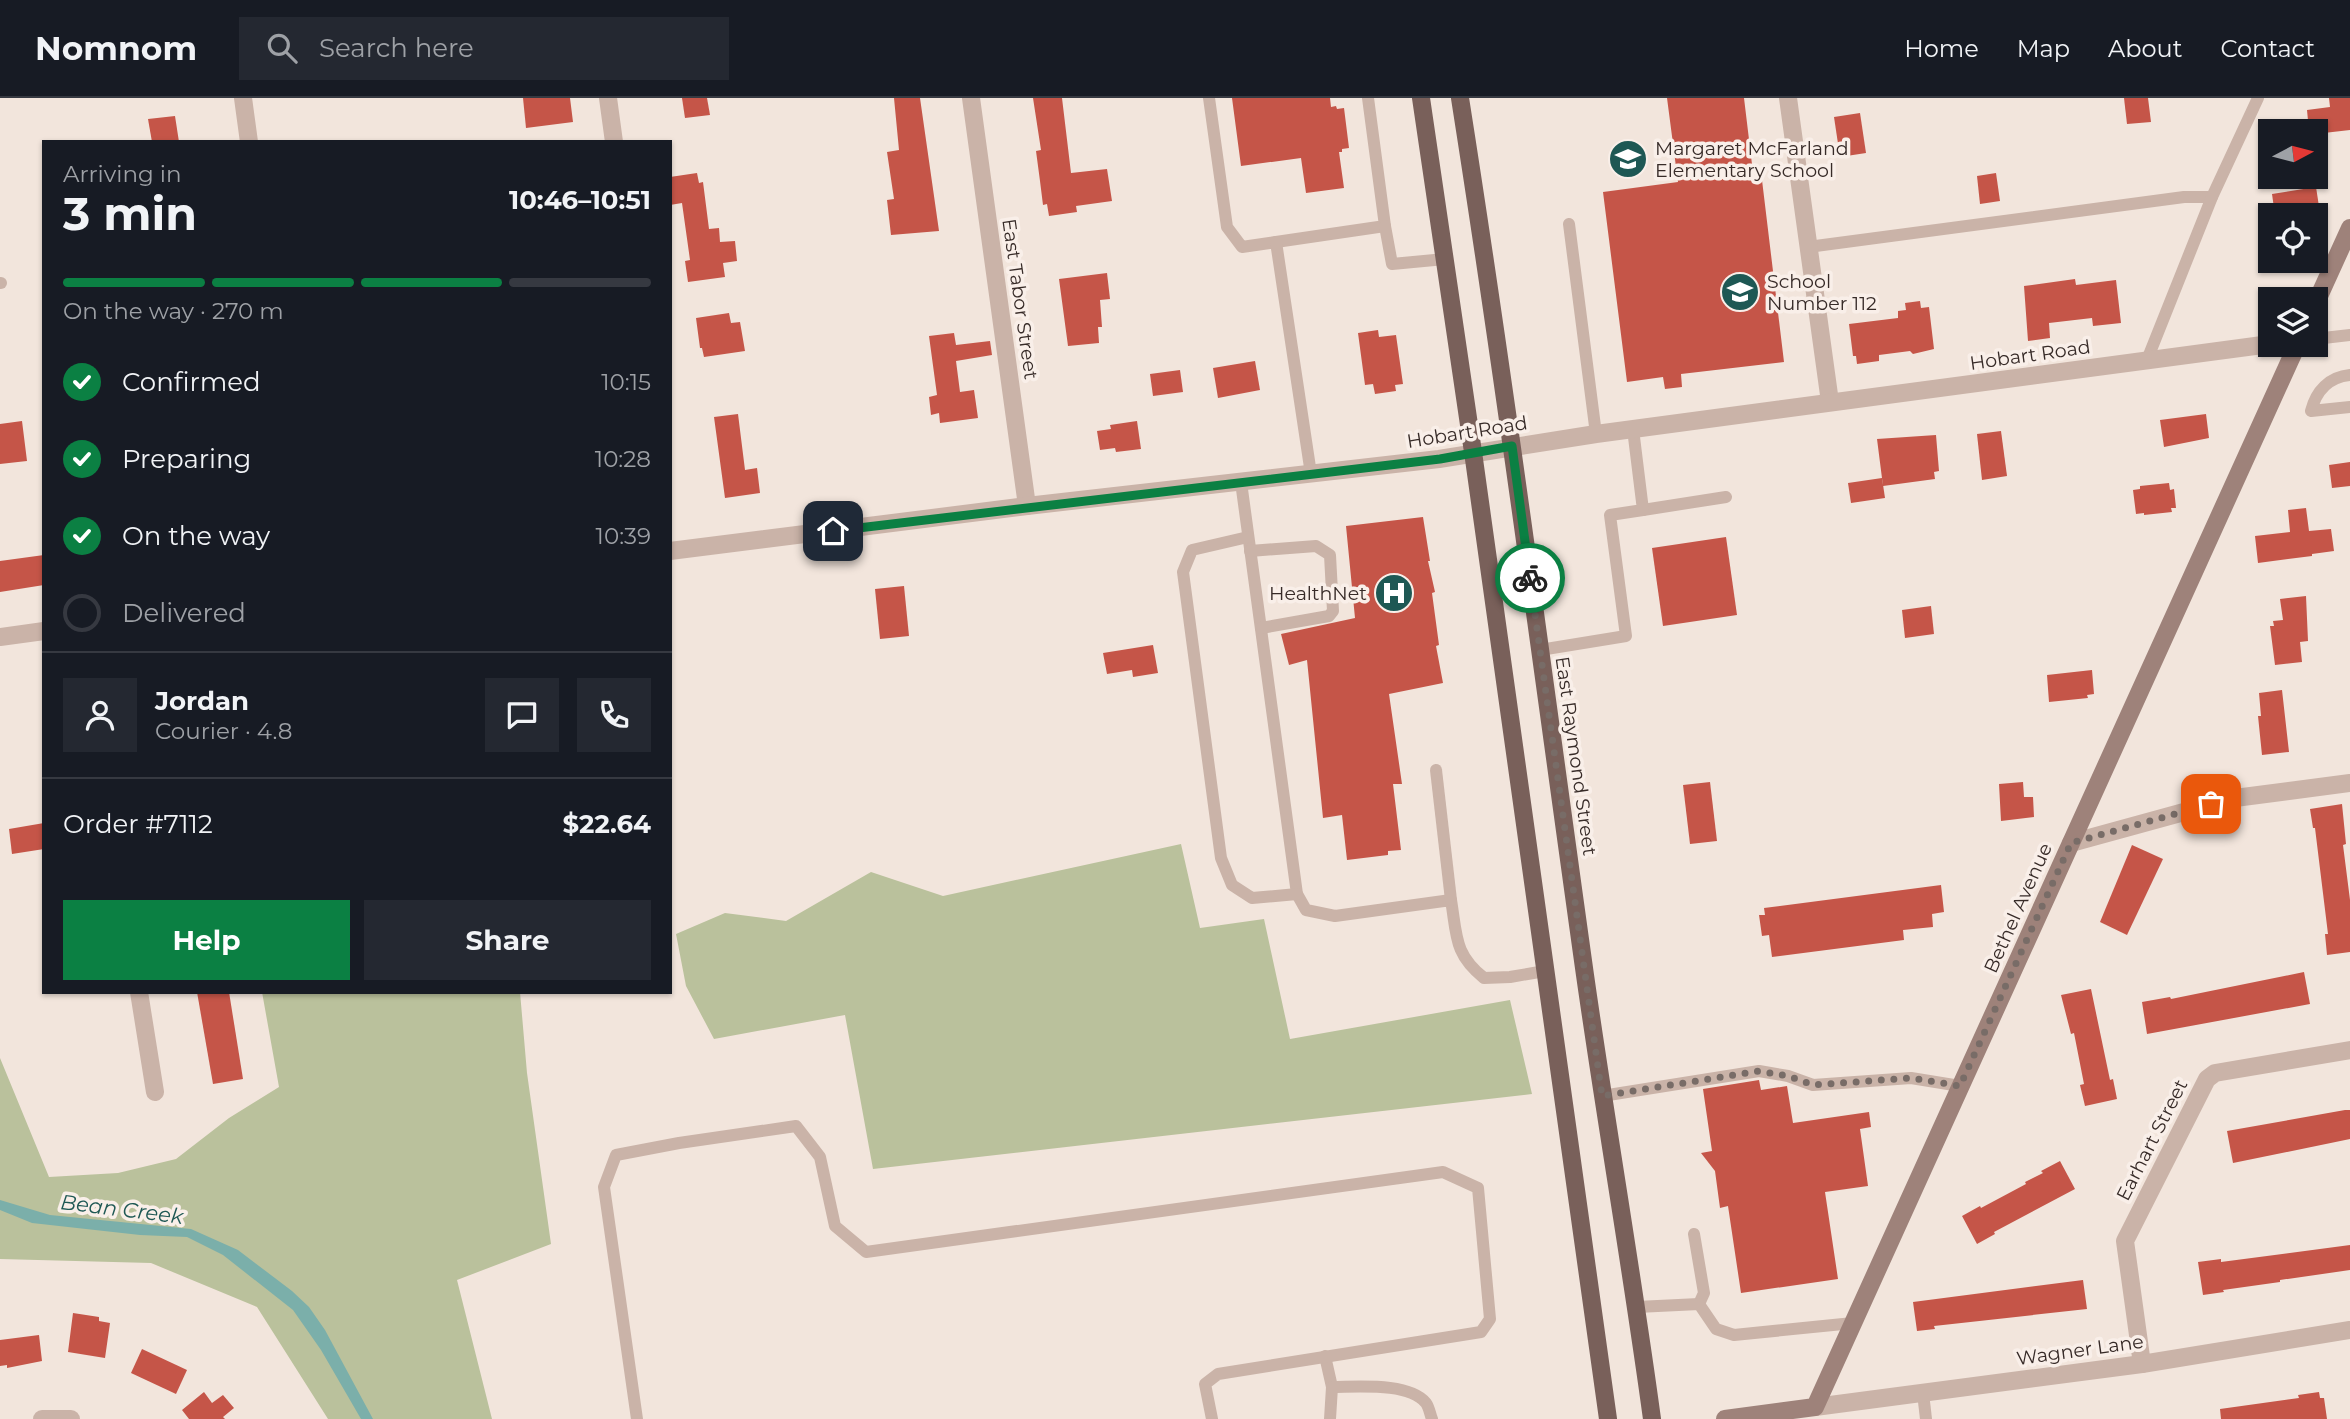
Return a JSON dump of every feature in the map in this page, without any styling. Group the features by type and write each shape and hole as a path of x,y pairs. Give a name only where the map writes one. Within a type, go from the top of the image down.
{"main road":[{"path":"1421,98 1545,971 1603,1418"},
{"name":"East Raymond Street","path":"1460,98 1512,446 1602,1096 1637,1307 1652,1419"}],"street":[{"path":"243,98 249,140"},
{"path":"608,98 614,140"},
{"name":"East Tabor Street","path":"971,98 1027,506"},
{"path":"1788,98 1830,402"},
{"path":"2323,287 2350,228"},
{"name":"Hobart Road","path":"672,550 1440,459 1596,434 2258,346"},
{"name":"Bethel Avenue","path":"1815,1407 2292,357"},
{"path":"0,637 42,631"},
{"path":"2071,843 2235,798 2350,783"},
{"path":"139,994 155,1092"},
{"name":"Earhart Street","path":"2142,1364 2124,1241 2207,1079 2215,1073 2350,1050"},
{"name":"Wagner Lane","path":"1815,1407 2142,1364 2350,1330"},
{"path":"1725,1419 1815,1407"},
{"path":"42,1419 71,1419"}],"lane":[{"path":"1209,98 1227,227 1242,247 1385,226"},
{"path":"1368,98 1392,264 1445,259"},
{"path":"2147,360 2212,197 2258,98"},
{"path":"1808,247 2184,197 2212,197"},
{"path":"1569,225 1596,434"},
{"path":"1276,242 1311,474"},
{"path":"2328,338 2350,335"},
{"path":"2350,375 2329,381 2314,398 2311,411 2350,407"},
{"path":"1633,429 1643,510"},
{"path":"1241,482 1297,894 1306,910 1335,916 1451,900"},
{"path":"1540,650 1626,636 1610,515 1726,497"},
{"path":"1261,628 1329,616 1333,611 1330,555 1316,546 1249,544 1192,550 1182,572 1221,858 1232,885 1252,898 1297,894"},
{"path":"1436,770 1451,900 1459,948 1468,965 1484,978 1545,971"},
{"path":"1602,1096 1759,1071 1788,1076 1813,1085 1911,1078 1960,1086"},
{"path":"637,1419 604,1187 616,1156 679,1143 796,1126 820,1157 835,1226 866,1252 1443,1172 1478,1188 1490,1319 1480,1332 1218,1374 1205,1384 1212,1419"},
{"path":"1694,1234 1704,1293 1699,1304"},
{"path":"1699,1304 1716,1329 1734,1335 1853,1323"},
{"path":"1637,1307 1699,1304"},
{"path":"1325,1356 1332,1387 1330,1419"},
{"path":"1332,1387 1390,1387 1409,1392 1425,1402 1432,1419"},
{"path":"1923,1393 1926,1419"}],"green space":[{"path":"1181,844 1200,928 1264,919 1290,1039 1510,1000 1532,1094 873,1169 845,1015 714,1039 686,986 676,934 725,913 786,921 871,872 943,896"},
{"path":"262,994 520,994 527,1073 551,1244 457,1280 492,1419 328,1419 257,1307 151,1263 0,1259 0,1058 49,1177 118,1173 176,1159 229,1118 279,1087"}],"water":[{"name":"Bean Creek","path":"0,1200 50,1215 191,1229 238,1250 309,1307 325,1330 373,1419 361,1419 321,1350 293,1310 223,1255 187,1237 140,1235 32,1223 0,1210"}],"building":[{"path":"523,98 570,98 573,122 526,128"},
{"path":"682,98 707,98 710,115 685,118"},
{"path":"894,98 920,98 939,231 891,235 887,200 894,199 887,152 899,150"},
{"path":"1033,98 1062,98 1071,173 1107,169 1112,201 1076,206 1077,212 1049,216 1047,204 1043,205 1036,151 1041,150"},
{"path":"1232,98 1330,98 1331,107 1344,108 1349,148 1339,152 1344,188 1306,193 1301,158 1241,166"},
{"path":"1667,98 1744,98 1754,181 1762,180 1784,362 1681,374 1682,387 1665,389 1663,377 1627,382 1603,192 1678,182"},
{"path":"2124,98 2148,98 2151,122 2127,124"},
{"path":"2329,98 2350,98 2350,130 2328,133 2328,119 2308,119 2307,110 2330,107"},
{"path":"1860,113 1866,153 1840,157 1834,117"},
{"path":"175,116 179,140 152,140 148,119"},
{"path":"697,173 699,183 703,182 709,229 719,228 720,242 735,241 737,261 723,263 725,277 688,282 685,261 690,260 682,203 672,205 672,177"},
{"path":"1996,173 2000,201 1980,204 1977,176"},
{"path":"2316,189 2318,203 2273,203 2272,194"},
{"path":"1107,273 1110,299 1100,300 1102,327 1098,327 1099,343 1068,346 1059,279"},
{"path":"2075,279 2076,285 2116,280 2121,323 2093,326 2092,318 2049,323 2050,338 2028,341 2024,286"},
{"path":"1920,301 1921,308 1929,307 1934,349 1913,354 1910,351 1879,355 1879,361 1857,364 1856,356 1853,356 1849,324 1898,318 1898,311 1906,310 1905,303"},
{"path":"729,313 731,323 740,322 745,351 704,357 700,348 696,318"},
{"path":"1378,330 1379,337 1396,335 1403,384 1395,385 1396,391 1375,394 1373,384 1365,385 1358,333"},
{"path":"954,333 956,345 990,341 992,355 956,361 960,392 974,390 978,418 940,423 939,413 931,415 929,397 937,395 929,336"},
{"path":"1255,361 1260,390 1218,398 1213,368"},
{"path":"1180,370 1183,392 1153,396 1150,374"},
{"path":"738,414 745,470 757,468 760,493 725,498 714,417"},
{"path":"2206,414 2209,438 2164,447 2160,420"},
{"path":"22,421 27,461 0,464 0,424"},
{"path":"1137,421 1141,449 1116,452 1115,448 1100,450 1097,431 1111,429 1110,425"},
{"path":"2001,431 2007,476 1982,480 1977,434"},
{"path":"1936,435 1939,471 1934,472 1935,479 1883,486 1877,439"},
{"path":"2350,462 2350,486 2332,488 2329,465"},
{"path":"1882,478 1885,498 1851,503 1848,483"},
{"path":"2169,483 2170,490 2174,489 2176,508 2171,508 2172,512 2136,514 2133,490 2140,489 2140,486"},
{"path":"2306,508 2309,531 2331,529 2334,551 2258,563 2255,536 2290,532 2288,510"},
{"path":"1423,517 1435,592 1432,593 1439,645 1436,646 1443,683 1389,694 1402,784 1393,784 1401,850 1388,851 1388,855 1347,860 1342,815 1323,818 1307,660 1289,665 1281,634 1355,618 1346,526"},
{"path":"1726,537 1737,615 1663,626 1652,548"},
{"path":"42,555 42,585 0,592 0,561"},
{"path":"904,586 909,636 880,639 875,589"},
{"path":"2306,596 2308,641 2300,642 2302,662 2275,665 2270,626 2274,626 2273,621 2283,620 2280,599"},
{"path":"1931,606 1934,634 1905,638 1902,610"},
{"path":"1153,645 1158,673 1133,677 1132,670 1107,674 1103,653"},
{"path":"2092,670 2094,694 2087,695 2088,698 2049,702 2047,675"},
{"path":"2282,690 2289,752 2262,755 2258,716 2261,716 2259,693"},
{"path":"1710,782 1717,841 1690,844 1683,785"},
{"path":"2023,782 2024,797 2033,797 2034,817 2001,821 1999,784"},
{"path":"2342,804 2346,844 2343,845 2350,900 2350,952 2327,955 2325,934 2328,934 2315,828 2310,809"},
{"path":"42,823 42,849 12,854 9,829"},
{"path":"2132,845 2163,859 2127,935 2100,922"},
{"path":"1941,885 1944,912 1932,914 1933,927 1903,930 1904,940 1772,957 1769,935 1762,936 1759,915 1765,915 1764,908"},
{"path":"2304,972 2310,1004 2147,1034 2142,1002 2171,999"},
{"path":"2091,989 2110,1080 2113,1079 2117,1099 2085,1106 2080,1085 2084,1084 2074,1033 2071,1034 2061,995"},
{"path":"197,994 229,994 243,1079 213,1084"},
{"path":"1759,1080 1761,1090 1787,1086 1793,1123 1869,1112 1871,1127 1860,1129 1868,1186 1825,1192 1838,1279 1741,1293 1728,1206 1720,1208 1715,1171 1701,1153 1712,1151 1703,1089"},
{"path":"2350,1110 2350,1139 2233,1163 2227,1131"},
{"path":"2060,1161 2075,1189 1994,1232 1995,1234 1977,1244 1962,1216 2026,1184 2025,1182 2043,1173 2041,1171"},
{"path":"2350,1245 2350,1270 2203,1295 2198,1262 2221,1259 2221,1262"},
{"path":"2083,1280 2087,1309 1934,1326 1935,1329 1917,1331 1913,1302"},
{"path":"73,1313 99,1317 99,1321 110,1323 105,1358 68,1352"},
{"path":"39,1335 42,1361 7,1368 7,1365 0,1366 0,1340"},
{"path":"142,1349 187,1370 176,1394 131,1373"},
{"path":"204,1392 212,1403 223,1395 234,1408 223,1417 225,1419 189,1419 182,1410"},
{"path":"2319,1392 2320,1398 2324,1398 2327,1419 2221,1419 2220,1409 2299,1398 2298,1395"}],"way so far":[{"path":"1530,578 1602,1096 1759,1071 1788,1076 1813,1085 1911,1078 1960,1086 2071,843 2211,804"}],"place":[{"name":"Margaret McFarland Elementary School","path":"1628,159"},
{"name":"School Number 112","path":"1740,292"},
{"name":"HealthNet","path":"1394,593"}],"route":[{"path":"833,531 1440,459 1512,446 1530,578"}]}
